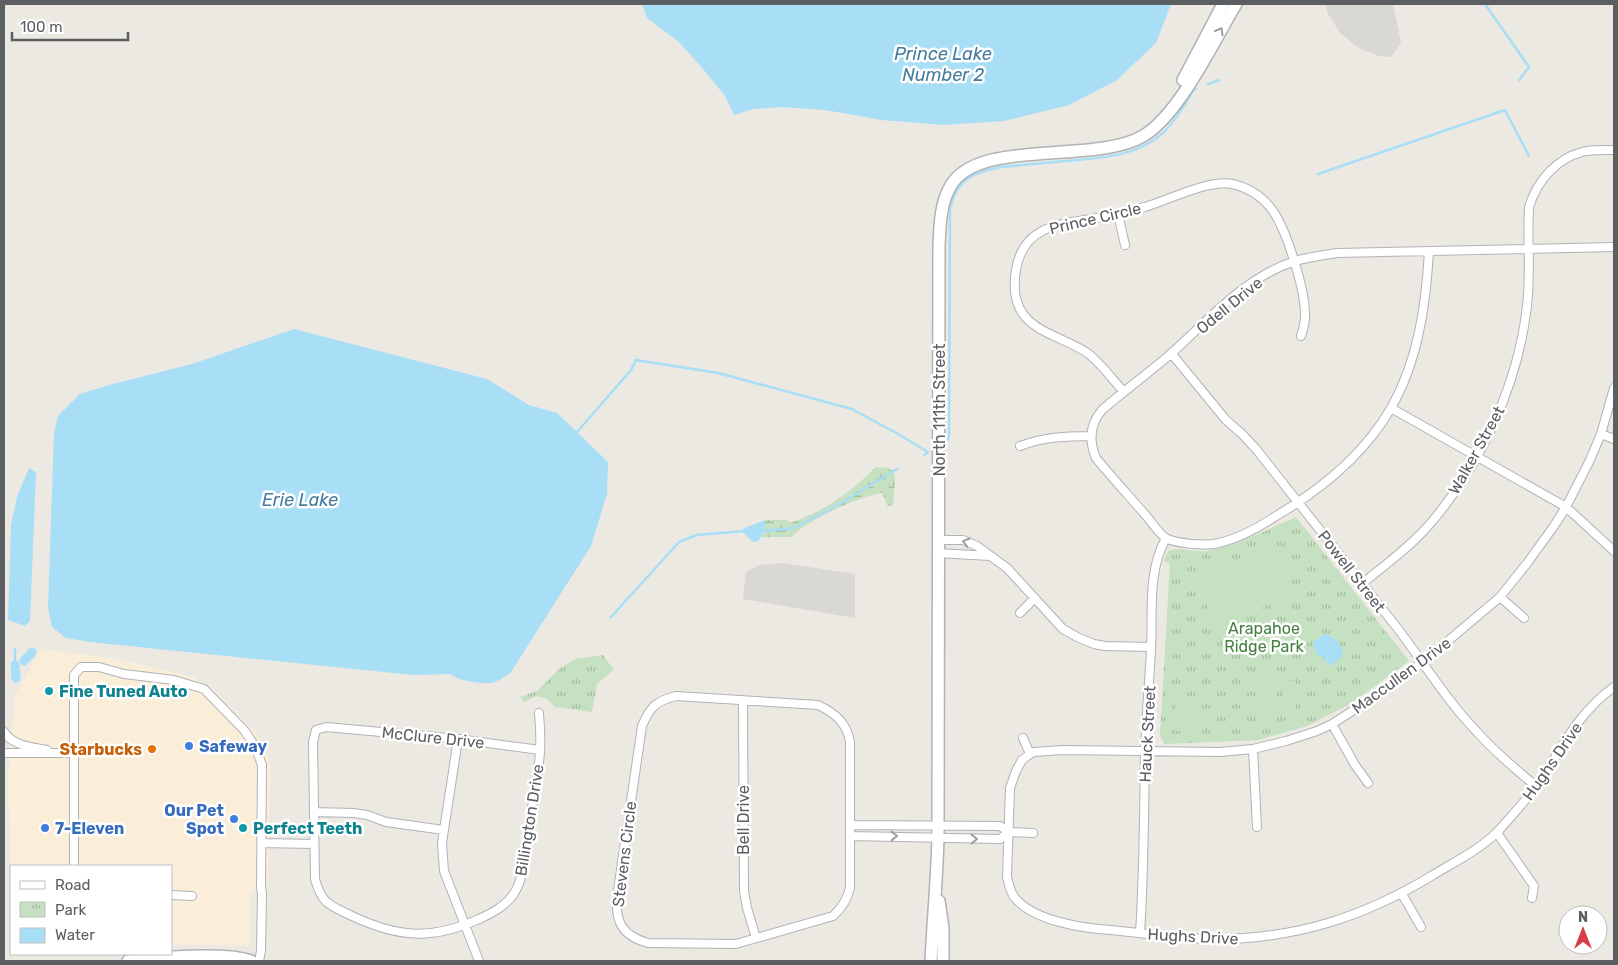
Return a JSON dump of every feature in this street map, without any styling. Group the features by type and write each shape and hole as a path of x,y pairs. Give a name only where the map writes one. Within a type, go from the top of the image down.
{"street":[{"name":"North 111th Street","path":"1172,107 1184,78 1223,4"},
{"name":"North 111th Street","path":"931,961 938,837 939,246 941,217 945,199 950,186 958,175 968,168 984,162 1001,158 1096,150 1126,144 1142,137 1153,129 1190,82 1236,4"},
{"name":"Walker Street","path":"1363,583 1410,544 1428,526 1448,501 1476,456 1497,417 1511,380 1521,341 1527,305 1530,207 1534,192 1542,180 1556,166 1569,157 1584,151 1614,150"},
{"name":"Prince Circle","path":"1124,391 1091,356 1071,343 1037,326 1019,307 1014,278 1017,261 1031,238 1043,230 1054,225 1118,214 1165,201 1211,183 1230,183 1244,188 1258,196 1279,221 1301,283 1306,320 1301,336"},
{"path":"1118,214 1125,245"},
{"name":"Odell Drive","path":"1091,436 1092,426 1096,417 1124,391 1257,279 1294,261 1336,254 1614,247"},
{"path":"1020,446 1040,439 1065,436 1091,436 1092,448 1096,458 1166,538 1185,543 1214,544 1247,532 1298,503 1345,466 1363,447 1391,408 1406,375 1417,340 1427,288 1429,251"},
{"name":"Powell Street","path":"1171,353 1206,398 1256,449 1363,583 1476,731 1506,761 1536,786"},
{"name":"Maccullen Drive","path":"1030,754 1055,750 1220,752 1253,749 1286,741 1332,724 1423,662 1500,597 1528,562 1566,507 1601,434 1614,388"},
{"path":"1391,408 1566,507 1614,551"},
{"path":"1601,434 1614,439"},
{"name":"Hauck Street","path":"1140,933 1143,884 1145,751 1152,647 1152,596 1155,571 1161,548 1166,538"},
{"path":"938,540 963,540 977,546 1007,568 1063,629 1094,644 1152,647"},
{"path":"938,553 990,556"},
{"path":"1500,597 1524,618"},
{"path":"1020,613 1035,598"},
{"path":"74,865 74,675 82,667 99,667 124,674 174,680 204,689 244,730 255,746 262,765 261,951 258,961"},
{"name":"Hughs Drive","path":"1030,754 1022,760 1010,788 1008,877 1010,888 1015,898 1025,906 1046,917 1091,929 1214,939 1248,938 1282,934 1350,917 1402,894 1470,853 1497,832 1536,786 1568,734 1582,717 1614,687"},
{"name":"Stevens Circle","path":"676,696 743,700 818,705 835,714 849,733 850,886 848,898 842,908 833,916 736,944 648,943 632,936 620,923 616,912 641,736 647,714 663,700 676,696"},
{"name":"Bell Drive","path":"743,700 744,891 756,938"},
{"name":"Billington Drive","path":"326,727 316,730 313,742 315,879 318,892 328,906 370,924 397,932 421,935 446,931 466,925 494,912 506,904 514,894 520,881 540,750 539,713"},
{"path":"1332,724 1355,765 1368,783"},
{"name":"McClure Drive","path":"326,727 458,739 540,750"},
{"path":"4,732 6,736 21,745 61,753"},
{"path":"1023,738 1030,754"},
{"path":"458,739 442,843 444,871 479,961"},
{"path":"1253,749 1256,827"},
{"path":"4,754 74,753"},
{"path":"314,812 353,813 367,815 386,822 444,830"},
{"path":"850,825 1000,826 1009,832 1033,832"},
{"path":"850,836 1000,839 1009,832"},
{"path":"1497,832 1534,886 1532,898"},
{"path":"261,843 314,844"},
{"name":"North 111th Street","path":"937,881 943,928 943,961"},
{"path":"1402,894 1421,927"},
{"path":"172,895 192,896"},
{"path":"135,958 205,956 244,958 251,961"}],"shaded area":[{"path":"1325,4 1393,4 1401,43 1391,57 1379,56 1359,48 1340,33 1327,12"},
{"path":"783,563 855,574 855,618 743,599 746,572 759,565"},
{"path":"47,650 112,658 193,677 217,693 257,734 270,764 268,882 251,892 249,946 172,944 172,865 10,865 10,867 8,774 15,696 39,652"}],"green space":[{"path":"876,467 888,468 894,471 893,504 888,507 882,493 859,499 821,516 791,537 762,537 765,531 765,520 787,520 790,523 826,507 856,486"},
{"name":"Arapahoe Ridge Park","path":"1296,517 1409,661 1350,704 1307,726 1258,740 1165,744 1160,736 1170,564 1164,561 1168,551 1177,549 1206,551 1218,549"},
{"path":"1275,544 1296,594 1215,627 1195,576"},
{"path":"603,655 614,670 597,684 592,712 555,707 546,698 536,696 524,702 520,697 537,691 559,669 575,659"},
{"path":"1265,676 1272,676 1274,681 1274,708 1271,709 1271,713 1264,713 1264,709 1261,708 1262,680 1264,680"},
{"path":"1283,681 1296,681 1296,709 1283,709"},
{"path":"1189,702 1198,707 1203,714 1204,721 1200,731 1176,731 1176,704"}],"water":[{"name":"Prince Lake Number 2","path":"642,4 1171,4 1156,43 1117,80 1069,105 1004,121 944,125 882,120 825,110 782,107 753,109 734,115 725,96 704,70 679,42 647,18"},
{"name":"Erie Lake","path":"294,329 487,379 529,405 557,413 608,462 607,494 591,546 511,672 500,679 492,683 480,683 463,680 450,674 413,675 90,642 66,638 52,627 48,607 54,433 58,416 80,394 192,364"},
{"path":"29,468 36,472 30,621 25,626 8,620 11,525 17,497"},
{"path":"765,520 764,532 758,541 753,542 742,531 744,528"},
{"path":"1324,634 1335,639 1343,652 1343,656 1330,666 1322,656 1317,655 1313,643"}],"waterway":[{"path":"1485,4 1529,67 1519,80"},
{"path":"1208,84 1219,80"},
{"path":"948,440 950,208 957,190 968,178 991,169 1105,157 1129,152 1141,147 1168,128 1194,89 1196,89"},
{"path":"1318,174 1505,110 1529,156"},
{"path":"577,432 631,370 636,360 718,373 852,409 928,452 924,455"},
{"path":"763,531 794,528 833,508 897,469"},
{"path":"611,617 679,542 697,535 745,531"},
{"path":"15,649 15,665"},
{"path":"24,661 32,652"},
{"path":"15,665 16,678"}],"place":[{"name":"Fine Tuned Auto","path":"49,691"},
{"name":"Safeway","path":"189,746"},
{"name":"Starbucks","path":"152,749"},
{"name":"Our Pet Spot","path":"234,819"},
{"name":"7-Eleven","path":"45,828"},
{"name":"Perfect Teeth","path":"243,828"}]}
